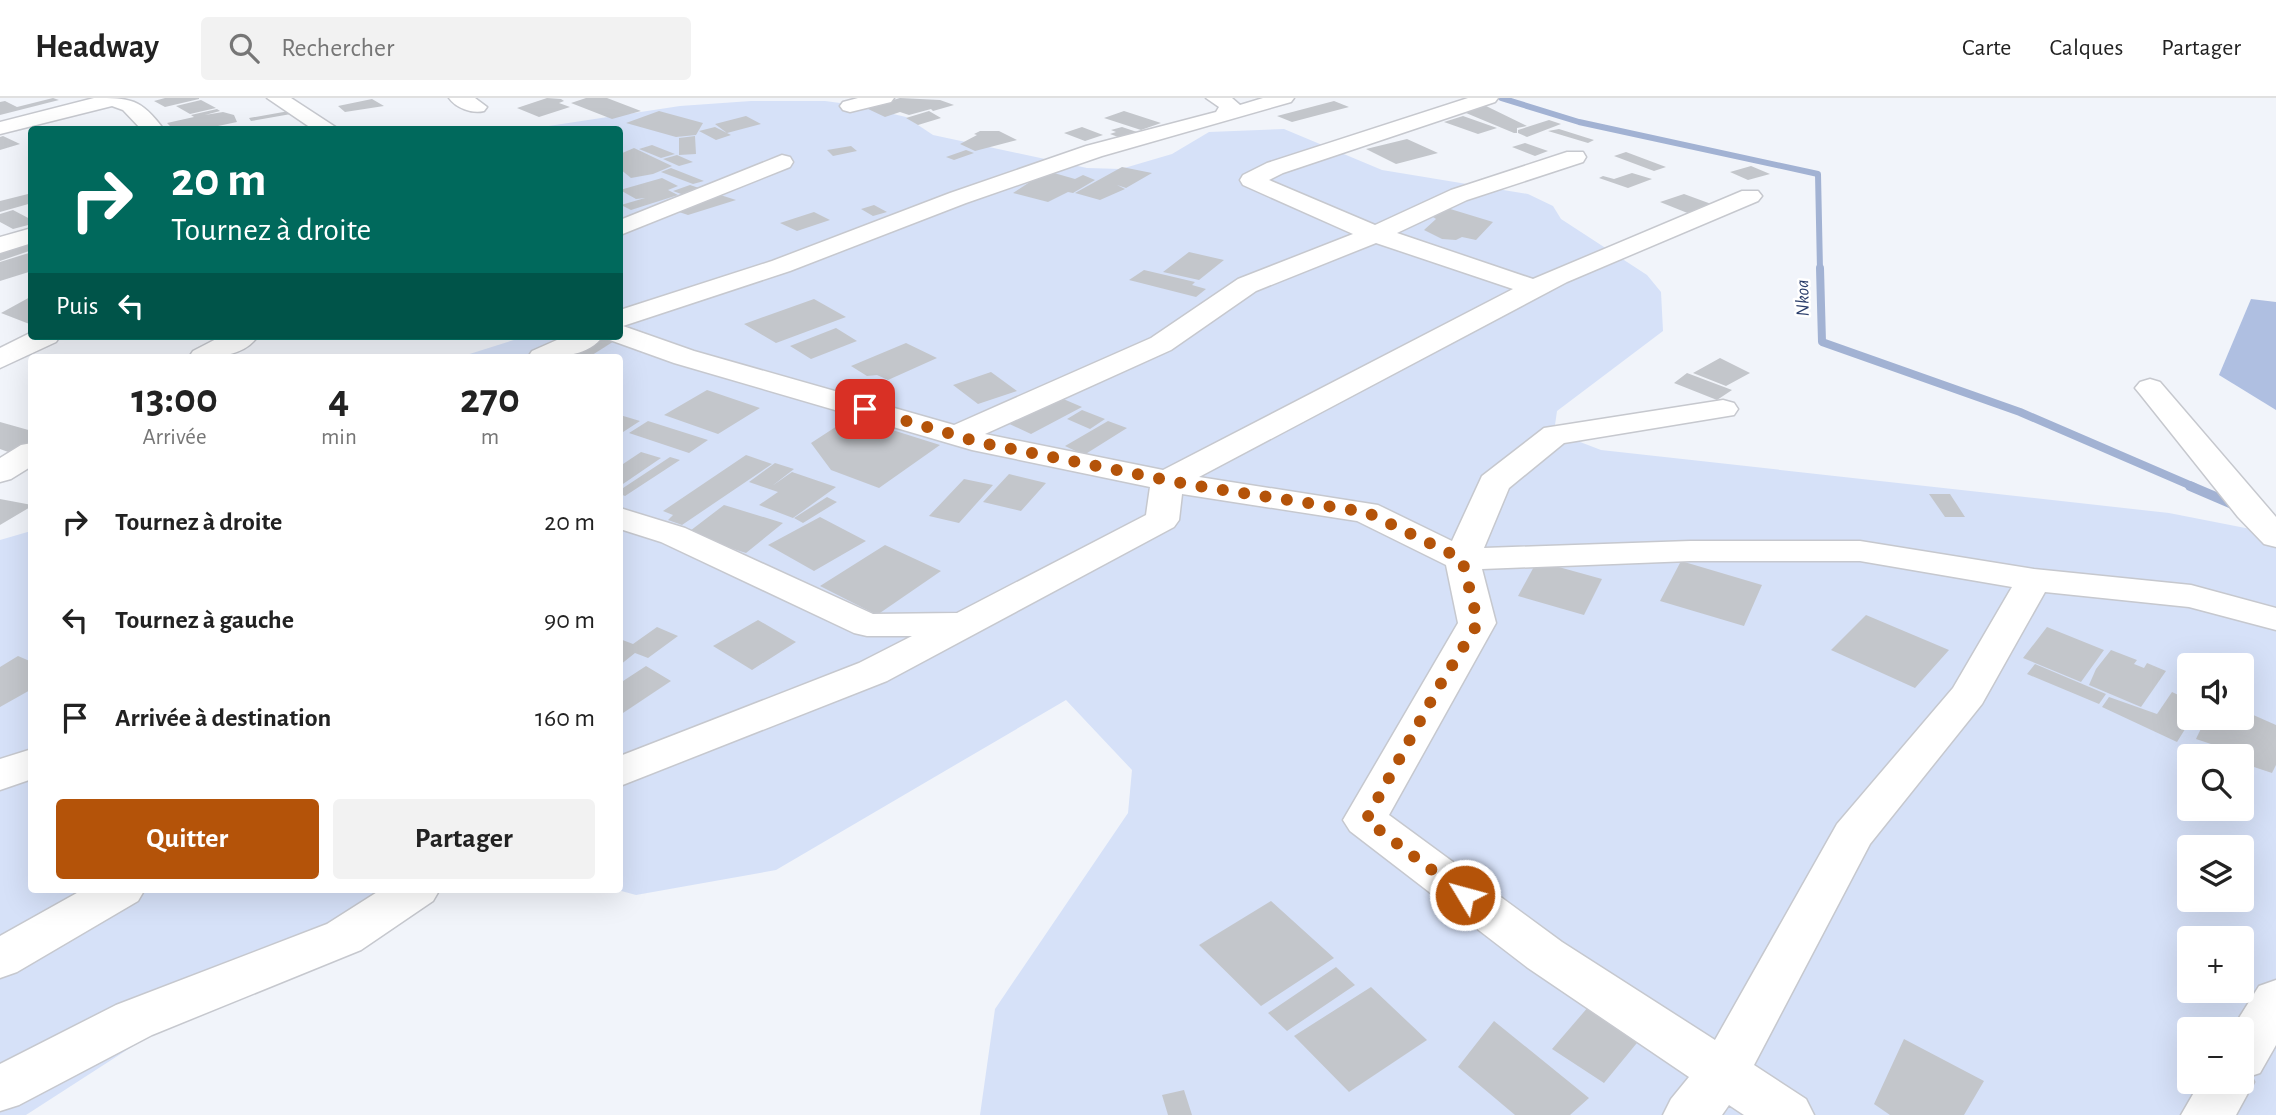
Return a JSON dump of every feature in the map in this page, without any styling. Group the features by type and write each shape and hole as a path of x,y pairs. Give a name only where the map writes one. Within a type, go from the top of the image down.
{"street":[{"path":"0,128 115,100 142,98"},
{"path":"277,98 323,126"},
{"path":"850,106 884,98"},
{"path":"623,318 781,266 958,198 1220,107 1284,98"},
{"path":"1488,98 1275,168 1251,180 1277,194 1378,233 1535,288"},
{"path":"115,100 130,106 150,126"},
{"path":"957,436 1161,344 1247,285 1378,233 1459,195 1575,157"},
{"path":"623,228 782,162"},
{"path":"1167,481 1558,275 1750,196"},
{"path":"0,245 28,236"},
{"path":"623,335 684,357 957,436 1167,481 1366,512 1462,559 1690,551 1860,551 2034,580 2191,596 2276,619"},
{"path":"0,359 38,340"},
{"path":"209,354 236,340"},
{"path":"549,354 580,340"},
{"path":"2150,388 2250,510 2276,537"},
{"path":"1723,409 1556,435 1494,483 1462,559 1478,623 1437,690 1366,820 1545,956 1787,1115"},
{"path":"0,472 28,454"},
{"path":"623,771 873,672 1162,520 1167,481"},
{"path":"623,519 673,535 867,625 966,623"},
{"path":"1690,1115 1723,1074 1853,835 1968,695 2034,580"},
{"path":"0,775 28,764"},
{"path":"0,959 115,893"},
{"path":"0,1089 134,1020 344,937 411,893"},
{"path":"2254,1038 2276,1000"},
{"path":"2208,1115 2221,1094"}],"shaded area":[{"path":"751,101 825,101 906,117 933,135 1087,168 1121,169 1172,154 1209,132 1284,129 1382,170 1528,194 1553,206 1561,219 1647,275 1661,292 1663,331 1557,411 1554,432 1601,450 2169,513 2276,534 2276,1115 980,1115 995,1009 1128,813 1132,770 1066,700 776,870 636,895 623,891 623,354 470,354 514,340 623,340 623,126 549,126 680,106"},
{"path":"2251,299 2276,302 2276,410 2219,375"},
{"path":"28,532 28,893 422,893 271,957 26,1115 0,1115 0,540"}],"building":[{"path":"53,98 59,100 0,115 0,102 5,101 17,107"},
{"path":"165,98 199,99 165,107 154,101"},
{"path":"547,98 561,99 564,101 559,103 570,107 539,117 517,108"},
{"path":"586,98 607,98 641,111 612,119 571,103"},
{"path":"900,98 940,100 954,105 909,115 900,112 885,117 866,108"},
{"path":"372,99 384,106 345,112 338,106"},
{"path":"201,100 216,108 190,114 176,106"},
{"path":"1334,101 1349,107 1292,122 1277,116"},
{"path":"1484,105 1527,126 1517,128 1517,133 1514,133 1466,113"},
{"path":"217,109 220,111 205,115 223,112 234,115 237,122 218,126 170,126 167,123 194,117 191,115"},
{"path":"289,111 291,114 251,121 249,118"},
{"path":"659,111 703,123 696,135 676,137 626,123"},
{"path":"929,111 941,118 918,125 906,118"},
{"path":"1124,111 1161,123 1141,130 1104,118"},
{"path":"746,116 761,124 727,133 715,124"},
{"path":"1463,116 1497,128 1478,134 1444,122"},
{"path":"1549,120 1561,124 1527,137 1518,133 1518,130"},
{"path":"715,127 731,135 716,140 699,131"},
{"path":"1082,127 1103,135 1085,141 1064,133"},
{"path":"1122,127 1137,132 1121,138 1110,134 1116,132 1111,130"},
{"path":"1559,129 1594,140 1588,143 1548,131"},
{"path":"980,131 999,131 1017,140 975,151 960,144"},
{"path":"695,136 696,154 679,155 679,138"},
{"path":"0,137 20,144 0,150"},
{"path":"1407,139 1438,153 1396,164 1366,149"},
{"path":"1525,143 1548,151 1535,156 1512,147"},
{"path":"652,145 675,154 661,158 639,149"},
{"path":"851,146 857,151 833,156 827,150"},
{"path":"634,148 672,166 653,174 631,178 623,171 623,153"},
{"path":"966,150 974,153 954,160 946,157"},
{"path":"1626,152 1666,167 1654,171 1614,156"},
{"path":"677,155 693,162 679,166 663,159"},
{"path":"1751,166 1770,174 1748,180 1730,172"},
{"path":"1122,167 1152,173 1126,188 1117,185 1125,189 1100,200 1075,193"},
{"path":"671,168 704,181 693,184 661,172"},
{"path":"1047,171 1075,179 1083,175 1095,180 1073,193 1068,192 1048,202 1013,193"},
{"path":"1632,173 1652,179 1628,188 1599,178 1603,176 1614,179"},
{"path":"662,178 678,186 668,190 678,195 631,210 623,204 645,198 636,199 623,189"},
{"path":"690,185 736,200 688,215 664,207 692,198 673,191"},
{"path":"28,194 28,204 0,212 0,201"},
{"path":"1684,194 1714,205 1690,214 1660,202"},
{"path":"874,205 887,212 873,216 861,209"},
{"path":"1447,208 1493,222 1476,240 1462,237 1456,240 1442,239 1424,230 1436,219 1430,215"},
{"path":"13,210 28,218 28,225 13,229 0,222 0,214"},
{"path":"814,212 830,220 797,231 780,223"},
{"path":"28,243 28,251 0,261 0,251"},
{"path":"1189,252 1224,260 1199,280 1163,272"},
{"path":"28,253 28,272 0,281 0,262"},
{"path":"1144,270 1195,282 1192,285 1206,289 1196,297 1129,280"},
{"path":"28,298 28,323 1,313"},
{"path":"814,299 846,317 776,343 744,324"},
{"path":"836,328 857,341 811,359 790,346"},
{"path":"589,340 616,340 594,354 557,354"},
{"path":"906,343 937,358 888,380 877,375 867,376 851,366"},
{"path":"1720,358 1750,373 1726,386 1693,373"},
{"path":"991,372 1017,391 978,404 953,385"},
{"path":"1687,373 1732,390 1717,400 1674,383"},
{"path":"882,379 892,384 870,393 860,388"},
{"path":"707,390 760,408 718,434 664,415"},
{"path":"1054,395 1082,407 1031,434 1003,421"},
{"path":"1082,410 1105,419 1090,429 1067,419"},
{"path":"623,416 640,421 623,432"},
{"path":"851,417 940,445 879,488 831,470 811,443"},
{"path":"648,421 708,440 689,453 629,433"},
{"path":"1108,421 1127,428 1084,455 1065,446"},
{"path":"0,422 28,430 28,444 11,453 0,449"},
{"path":"641,452 661,458 623,484 623,464"},
{"path":"746,455 772,464 682,525 668,520 673,515 663,511"},
{"path":"670,457 680,460 625,496 623,488"},
{"path":"775,463 794,469 772,486 792,472 836,487 793,518 759,505 778,492 749,482"},
{"path":"1009,474 1046,483 1021,511 983,502"},
{"path":"964,479 993,485 959,523 929,516"},
{"path":"1929,494 1950,494 1965,517 1945,517"},
{"path":"827,497 837,502 803,523 794,518"},
{"path":"0,499 28,504 28,508 0,525"},
{"path":"724,505 783,523 746,553 686,534"},
{"path":"820,517 866,541 814,571 768,545"},
{"path":"885,545 941,571 877,615 820,586"},
{"path":"1537,561 1602,579 1584,615 1518,596"},
{"path":"1681,561 1762,585 1744,626 1660,601"},
{"path":"1866,615 1949,650 1915,688 1831,650"},
{"path":"758,620 796,642 752,670 713,646"},
{"path":"657,627 678,636 648,658 635,653 623,663 623,640 633,644"},
{"path":"2047,627 2104,650 2081,682 2023,658"},
{"path":"2111,650 2137,660 2134,664 2144,668 2147,663 2166,671 2141,707 2089,685 2096,669"},
{"path":"18,656 28,660 28,691 0,707 0,667"},
{"path":"2035,664 2106,694 2099,704 2027,674"},
{"path":"646,666 671,681 623,713 623,681"},
{"path":"2172,692 2177,694 2177,730 2184,730 2177,742 2102,707 2109,697 2157,714"},
{"path":"2254,715 2276,725 2276,765 2272,773 2254,767 2254,744 2211,744 2196,739 2200,730 2254,730"},
{"path":"1271,901 1334,958 1261,1006 1199,945"},
{"path":"1336,967 1355,985 1287,1031 1268,1013"},
{"path":"1371,987 1427,1040 1349,1092 1294,1036"},
{"path":"1589,1006 1641,1038 1604,1083 1552,1049"},
{"path":"1494,1021 1589,1098 1570,1115 1515,1115 1458,1067"},
{"path":"1904,1039 1984,1081 1964,1115 1890,1115 1874,1104"},
{"path":"1184,1090 1192,1115 1168,1115 1162,1095"}],"waterway":[{"name":"Nkoa","path":"1501,98 1579,122 1818,174 1820,270"},
{"name":"Nkoa","path":"1820,268 1822,342 2020,412 2194,487"},
{"name":"Nkoa","path":"2190,486 2237,506"}],"route":[{"path":"865,409 982,443 1191,485 1366,512 1462,559 1478,623 1437,690 1366,820 1465,895"}]}
